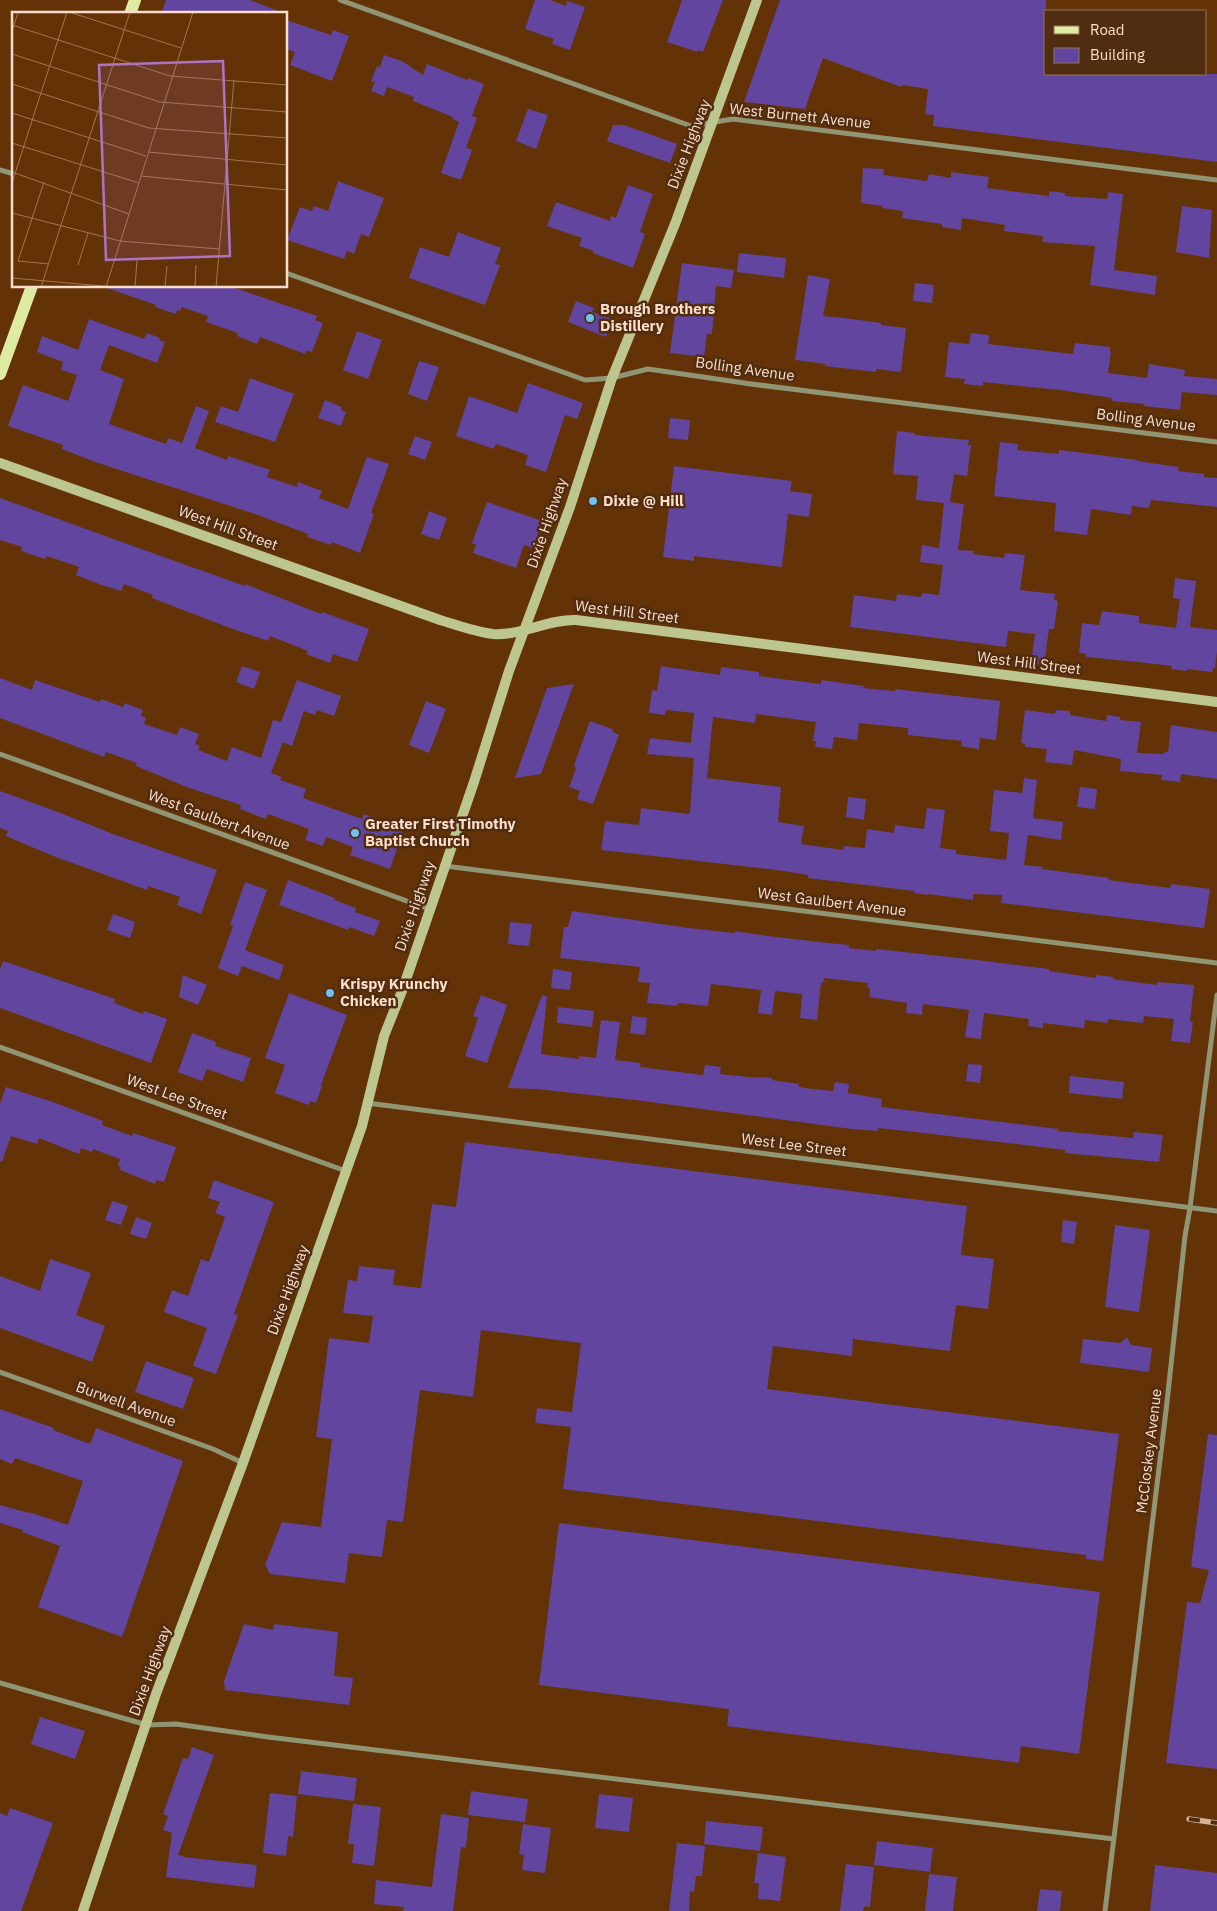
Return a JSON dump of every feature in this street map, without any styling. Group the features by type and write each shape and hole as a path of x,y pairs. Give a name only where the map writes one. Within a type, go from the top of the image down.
{"main road":[{"path":"131,12 135,0"},
{"path":"0,374 31,288"}],"street":[{"name":"West Burnett Avenue","path":"340,0 690,126 733,119 1217,180"},
{"name":"Dixie Highway","path":"83,1911 156,1694 242,1463 362,1126 384,1036 402,991 474,782 509,671 570,507 612,378 675,224 757,0"},
{"name":"Bolling Avenue","path":"288,274 585,380 612,378 648,369 751,384 1217,442"},
{"name":"West Hill Street","path":"0,462 440,620 493,634 562,620 576,620 1217,702"},
{"name":"West Gaulbert Avenue","path":"0,754 430,908"},
{"name":"West Gaulbert Avenue","path":"445,866 1217,963"},
{"name":"McCloskey Avenue","path":"1105,1911 1166,1411 1185,1236 1217,995"},
{"name":"West Lee Street","path":"0,1047 346,1171"},
{"name":"West Lee Street","path":"368,1103 1217,1211"},
{"name":"Burwell Avenue","path":"0,1372 213,1449 242,1463"},
{"path":"0,1683 146,1725 176,1724 268,1738 1114,1838"}],"building":[{"path":"166,0 250,0 280,12 162,12"},
{"path":"535,0 550,0 566,6 567,1 585,7 570,50 552,44 554,39 525,29"},
{"path":"682,0 723,0 703,52 698,50 697,52 667,42"},
{"path":"780,0 1046,0 1046,10 1044,10 1044,75 1217,74 1217,162 933,126 934,115 925,114 928,89 902,85 901,87 823,58 805,109 744,102"},
{"path":"288,21 331,35 333,30 349,36 332,81 290,65 295,52 288,50"},
{"path":"384,55 402,61 423,75 427,64 467,80 468,78 484,84 472,116 477,118 466,148 472,150 461,180 441,173 459,122 452,119 453,117 413,101 414,97 387,87 384,96 371,91 375,82 371,81 377,66 380,67"},
{"path":"528,109 548,115 536,149 516,141"},
{"path":"613,125 624,125 677,144 670,163 607,141"},
{"path":"863,168 884,169 883,175 927,181 929,174 951,178 951,172 989,177 987,188 1049,196 1049,191 1065,193 1065,196 1107,199 1108,192 1123,194 1114,270 1157,276 1155,295 1090,285 1095,246 1042,242 1043,236 1004,231 1005,225 962,218 961,230 942,227 942,224 902,218 903,211 861,203"},
{"path":"338,181 384,198 369,237 361,234 354,254 347,251 344,259 288,240 300,207 312,211 314,206 328,211"},
{"path":"628,185 653,194 640,232 645,234 633,268 579,246 582,238 547,226 556,202 610,221 611,216 616,218"},
{"path":"1182,206 1212,210 1209,258 1176,252"},
{"path":"458,232 501,248 495,264 500,265 485,305 409,278 420,247 449,257"},
{"path":"739,253 786,258 784,278 737,272"},
{"path":"682,263 734,270 731,288 716,286 712,334 707,334 704,357 670,353"},
{"path":"808,275 830,279 823,316 906,328 901,372 876,369 876,372 825,366 825,364 795,360"},
{"path":"915,283 934,285 932,303 913,301"},
{"path":"107,288 235,288 317,316 315,320 323,323 312,352 307,350 305,354 260,337 257,344 237,336 238,333 206,322 208,316 182,307 180,311 177,310 176,314 155,307 156,305"},
{"name":"Brough Brothers Distillery","path":"576,301 594,308 592,312 612,319 606,337 568,322"},
{"path":"89,319 144,339 147,333 165,342 157,363 109,345 100,370 124,379 109,424 166,444 168,438 182,443 196,406 209,411 195,448 227,460 228,456 270,470 267,477 297,487 298,482 322,491 319,498 348,509 367,457 389,464 371,513 374,514 360,553 332,542 331,545 307,537 308,534 258,515 95,462 62,449 63,445 8,426 23,385 68,401 77,375 61,370 63,362 37,352 42,336 78,350"},
{"path":"357,331 382,340 368,379 343,370"},
{"path":"971,333 989,335 988,344 1073,354 1075,343 1110,347 1108,373 1147,378 1149,364 1185,370 1184,376 1217,379 1217,395 1182,392 1180,410 1112,401 1112,398 1060,390 983,382 983,386 964,384 965,379 945,377 949,342 969,344"},
{"path":"419,361 439,367 427,401 408,394"},
{"path":"250,378 294,394 275,442 215,422 221,406 238,412"},
{"path":"528,383 583,403 577,419 565,415 546,472 525,465 528,455 496,444 494,449 456,436 469,396 517,413"},
{"path":"325,400 342,407 341,410 346,412 341,426 318,418"},
{"path":"670,418 690,420 688,440 668,438"},
{"path":"897,431 915,433 915,435 969,440 968,445 971,445 967,476 954,474 950,502 964,504 958,550 974,551 973,554 1004,558 1005,553 1025,555 1020,590 1055,594 1054,600 1058,601 1054,629 1049,629 1044,665 1031,663 1035,634 1008,631 1006,647 850,627 854,595 896,601 897,594 921,597 922,593 939,595 943,565 920,562 922,545 939,548 944,503 916,500 918,476 893,474"},
{"path":"415,436 432,442 425,460 408,454"},
{"path":"1000,442 1018,444 1017,450 1059,454 1059,450 1084,453 1179,467 1178,471 1204,474 1204,477 1217,478 1217,507 1151,500 1149,508 1132,506 1131,515 1091,509 1087,535 1054,531 1056,503 994,496"},
{"path":"674,466 792,481 790,491 812,494 809,517 788,514 782,567 694,556 694,561 663,557"},
{"path":"0,498 245,586 245,584 321,614 322,612 369,629 357,662 333,654 330,663 306,654 308,651 270,636 268,641 230,628 152,598 153,595 124,584 121,591 99,584 76,575 79,567 47,556 45,559 21,551 22,547 0,540"},
{"path":"487,502 542,521 533,548 524,545 516,568 473,553 476,545 472,543"},
{"path":"429,511 447,518 439,540 421,534"},
{"path":"1175,578 1196,581 1190,627 1217,630 1215,668 1213,668 1212,672 1187,669 1187,671 1171,669 1172,666 1086,657 1086,654 1079,653 1082,623 1099,625 1102,611 1139,616 1139,623 1176,628 1180,599 1173,598"},
{"path":"242,666 260,672 254,689 236,682"},
{"path":"661,666 720,675 721,667 759,672 759,676 821,684 821,680 864,686 863,688 895,691 895,689 1000,701 996,740 980,738 979,749 961,746 962,741 908,735 908,728 859,723 857,740 834,737 832,749 815,747 816,741 813,741 816,722 756,714 755,723 713,717 707,778 781,787 778,822 804,826 801,844 843,850 844,846 865,848 867,829 894,833 895,825 924,829 927,808 945,810 940,848 956,850 956,854 1006,860 1009,833 990,831 994,790 1022,793 1024,778 1037,780 1033,818 1063,822 1061,840 1028,835 1024,865 1109,878 1108,880 1170,888 1171,884 1210,889 1204,928 1001,903 1002,895 973,894 973,900 928,895 914,893 914,891 808,878 808,875 777,870 601,850 605,821 639,825 641,808 689,814 690,812 694,758 647,754 650,738 691,743 694,713 666,710 665,715 649,713 652,690 657,691"},
{"path":"0,678 32,690 35,680 100,702 101,699 123,707 125,703 143,710 141,716 146,718 144,724 177,735 180,727 199,734 195,744 200,746 198,750 227,761 232,747 261,758 273,720 281,722 297,680 341,696 334,716 317,710 315,715 304,711 292,746 283,742 271,773 282,777 280,780 306,789 303,798 362,819 364,814 404,828 390,869 350,855 353,847 326,837 323,846 305,840 309,829 268,814 266,819 240,809 241,805 189,788 136,766 137,763 106,752 104,757 0,718"},
{"path":"574,684 541,774 515,778 547,688"},
{"path":"426,701 446,709 429,753 409,745"},
{"path":"1025,710 1055,714 1056,710 1070,711 1070,715 1106,721 1107,715 1120,717 1120,720 1141,722 1137,753 1164,754 1168,752 1171,725 1217,732 1217,779 1181,774 1180,782 1161,780 1162,775 1120,771 1121,759 1074,750 1072,765 1045,762 1047,749 1025,747 1025,744 1021,743"},
{"path":"590,721 612,729 613,732 619,735 593,804 577,799 580,791 569,787 576,769 574,765"},
{"path":"1080,787 1097,789 1095,809 1077,807"},
{"path":"0,791 113,834 217,870 201,914 177,905 180,897 148,886 147,890 53,856 6,836 8,831 0,828"},
{"path":"848,797 866,799 864,820 846,817"},
{"path":"288,880 335,898 334,900 356,908 355,912 380,921 374,936 349,927 348,930 279,905"},
{"path":"245,882 267,890 245,950 284,965 279,980 242,966 238,976 218,968 233,926 230,925"},
{"path":"572,911 689,928 735,933 735,931 849,945 849,948 876,951 876,949 1049,969 1049,971 1096,978 1096,975 1157,985 1157,982 1194,985 1190,1021 1193,1022 1190,1043 1171,1041 1174,1019 1144,1016 1143,1023 1108,1019 1108,1023 1085,1020 1084,1028 1043,1023 1043,1028 1028,1026 1029,1019 984,1013 981,1039 965,1037 969,1010 923,1004 922,1015 906,1013 907,1003 869,997 870,988 867,987 868,983 824,978 823,983 821,983 817,1020 800,1018 802,994 775,991 772,1015 758,1013 761,990 711,984 708,1006 678,1003 677,1006 647,1003 650,983 638,982 640,967 560,958 564,927 568,927"},
{"path":"113,914 135,922 130,938 107,930"},
{"path":"510,922 532,924 529,946 508,944"},
{"path":"3,961 115,999 114,1003 143,1014 144,1011 167,1019 151,1063 0,1008 0,970"},
{"path":"553,969 572,972 570,990 551,988"},
{"path":"183,975 207,985 198,1005 179,997"},
{"path":"289,993 347,1015 316,1103 310,1101 309,1105 275,1093 285,1065 265,1058"},
{"path":"481,995 507,1005 487,1063 465,1056 478,1018 473,1016"},
{"path":"542,995 547,997 541,1054 579,1059 579,1056 596,1058 601,1020 620,1022 615,1060 641,1063 640,1067 703,1075 705,1065 721,1067 720,1074 772,1078 772,1080 799,1084 798,1086 804,1088 833,1091 835,1082 849,1084 848,1093 882,1099 881,1107 1058,1129 1058,1131 1133,1138 1134,1132 1163,1135 1159,1162 1065,1153 1065,1150 878,1128 878,1131 852,1129 643,1101 537,1089 508,1088"},
{"path":"558,1007 594,1011 592,1027 557,1023"},
{"path":"632,1016 647,1018 645,1035 630,1033"},
{"path":"192,1033 216,1042 215,1046 251,1058 243,1082 207,1069 202,1081 178,1072"},
{"path":"968,1064 982,1065 980,1083 966,1081"},
{"path":"1070,1076 1124,1082 1122,1099 1069,1093"},
{"path":"6,1087 103,1121 102,1125 132,1136 133,1133 176,1147 164,1182 156,1180 155,1184 120,1170 121,1167 118,1166 120,1159 93,1149 92,1152 81,1148 79,1154 39,1138 37,1144 11,1136 2,1162 0,1161 0,1104"},
{"path":"465,1142 967,1206 961,1255 994,1259 988,1309 956,1305 950,1351 853,1339 852,1356 773,1346 767,1389 1119,1434 1103,1561 1086,1559 1086,1555 563,1489 571,1427 535,1423 537,1408 572,1412 581,1343 481,1330 473,1397 420,1390 403,1522 387,1520 382,1557 349,1553 345,1583 270,1574 265,1565 282,1522 321,1527 332,1439 316,1437 329,1338 369,1343 373,1316 343,1313 348,1280 357,1281 359,1266 395,1270 393,1285 421,1288 432,1204 456,1207"},
{"path":"214,1180 274,1202 234,1314 238,1315 216,1374 193,1366 207,1328 164,1312 172,1290 188,1296 201,1259 209,1262 225,1217 215,1213 220,1202 208,1198"},
{"path":"112,1201 128,1206 121,1225 105,1220"},
{"path":"136,1217 152,1223 146,1239 130,1234"},
{"path":"1063,1220 1077,1222 1074,1244 1061,1242"},
{"path":"1115,1225 1150,1230 1139,1312 1105,1307"},
{"path":"50,1259 91,1273 76,1315 105,1326 92,1362 0,1328 0,1276 40,1291"},
{"path":"1127,1337 1131,1345 1152,1348 1149,1372 1080,1363 1083,1339 1120,1343"},
{"path":"146,1361 194,1378 183,1409 135,1392"},
{"path":"0,1409 54,1428 53,1430 90,1444 96,1428 183,1461 122,1637 38,1607 60,1546 22,1532 23,1530 0,1523 0,1505 68,1525 83,1481 15,1458 12,1464 0,1459"},
{"path":"1208,1434 1217,1435 1217,1769 1166,1763 1187,1602 1200,1603 1209,1570 1191,1567"},
{"path":"559,1523 1100,1592 1079,1754 1021,1746 1019,1763 727,1726 729,1709 539,1685"},
{"path":"244,1624 273,1630 274,1624 338,1632 334,1676 353,1678 349,1705 225,1690 224,1681"},
{"path":"40,1717 85,1731 75,1759 31,1744"},
{"path":"192,1747 214,1755 178,1855 257,1865 254,1888 166,1877 172,1833 163,1830 168,1816 163,1814 183,1758 188,1759"},
{"path":"301,1771 357,1778 354,1801 298,1794"},
{"path":"471,1791 528,1799 525,1822 468,1815"},
{"path":"270,1793 297,1796 293,1837 288,1836 286,1856 263,1853"},
{"path":"599,1794 633,1798 629,1832 595,1828"},
{"path":"353,1804 381,1807 374,1866 352,1863 354,1844 348,1844"},
{"path":"10,1808 53,1823 21,1911 0,1911 0,1813 7,1816"},
{"path":"441,1814 469,1818 466,1848 461,1847 453,1911 403,1911 404,1907 374,1904 376,1880 432,1887"},
{"path":"706,1821 763,1827 760,1851 704,1844"},
{"path":"523,1824 551,1828 545,1873 522,1870 524,1855 519,1854"},
{"path":"877,1841 933,1848 930,1872 874,1865"},
{"path":"677,1843 705,1846 702,1876 696,1876 694,1892 690,1891 689,1911 669,1911"},
{"path":"758,1853 786,1857 780,1901 758,1899 759,1883 754,1883"},
{"path":"846,1864 874,1867 870,1907 864,1906 863,1911 840,1911"},
{"path":"1155,1865 1217,1873 1217,1911 1150,1911"},
{"path":"929,1874 957,1877 953,1911 925,1911"},
{"path":"1040,1889 1062,1891 1060,1911 1037,1911"}],"railway":[{"path":"1189,1819 1217,1823"}],"place":[{"name":"Brough Brothers Distillery","path":"590,318"},
{"name":"Dixie @ Hill","path":"593,501"},
{"name":"Greater First Timothy Baptist Church","path":"355,833"},
{"name":"Krispy Krunchy Chicken","path":"330,993"}]}
